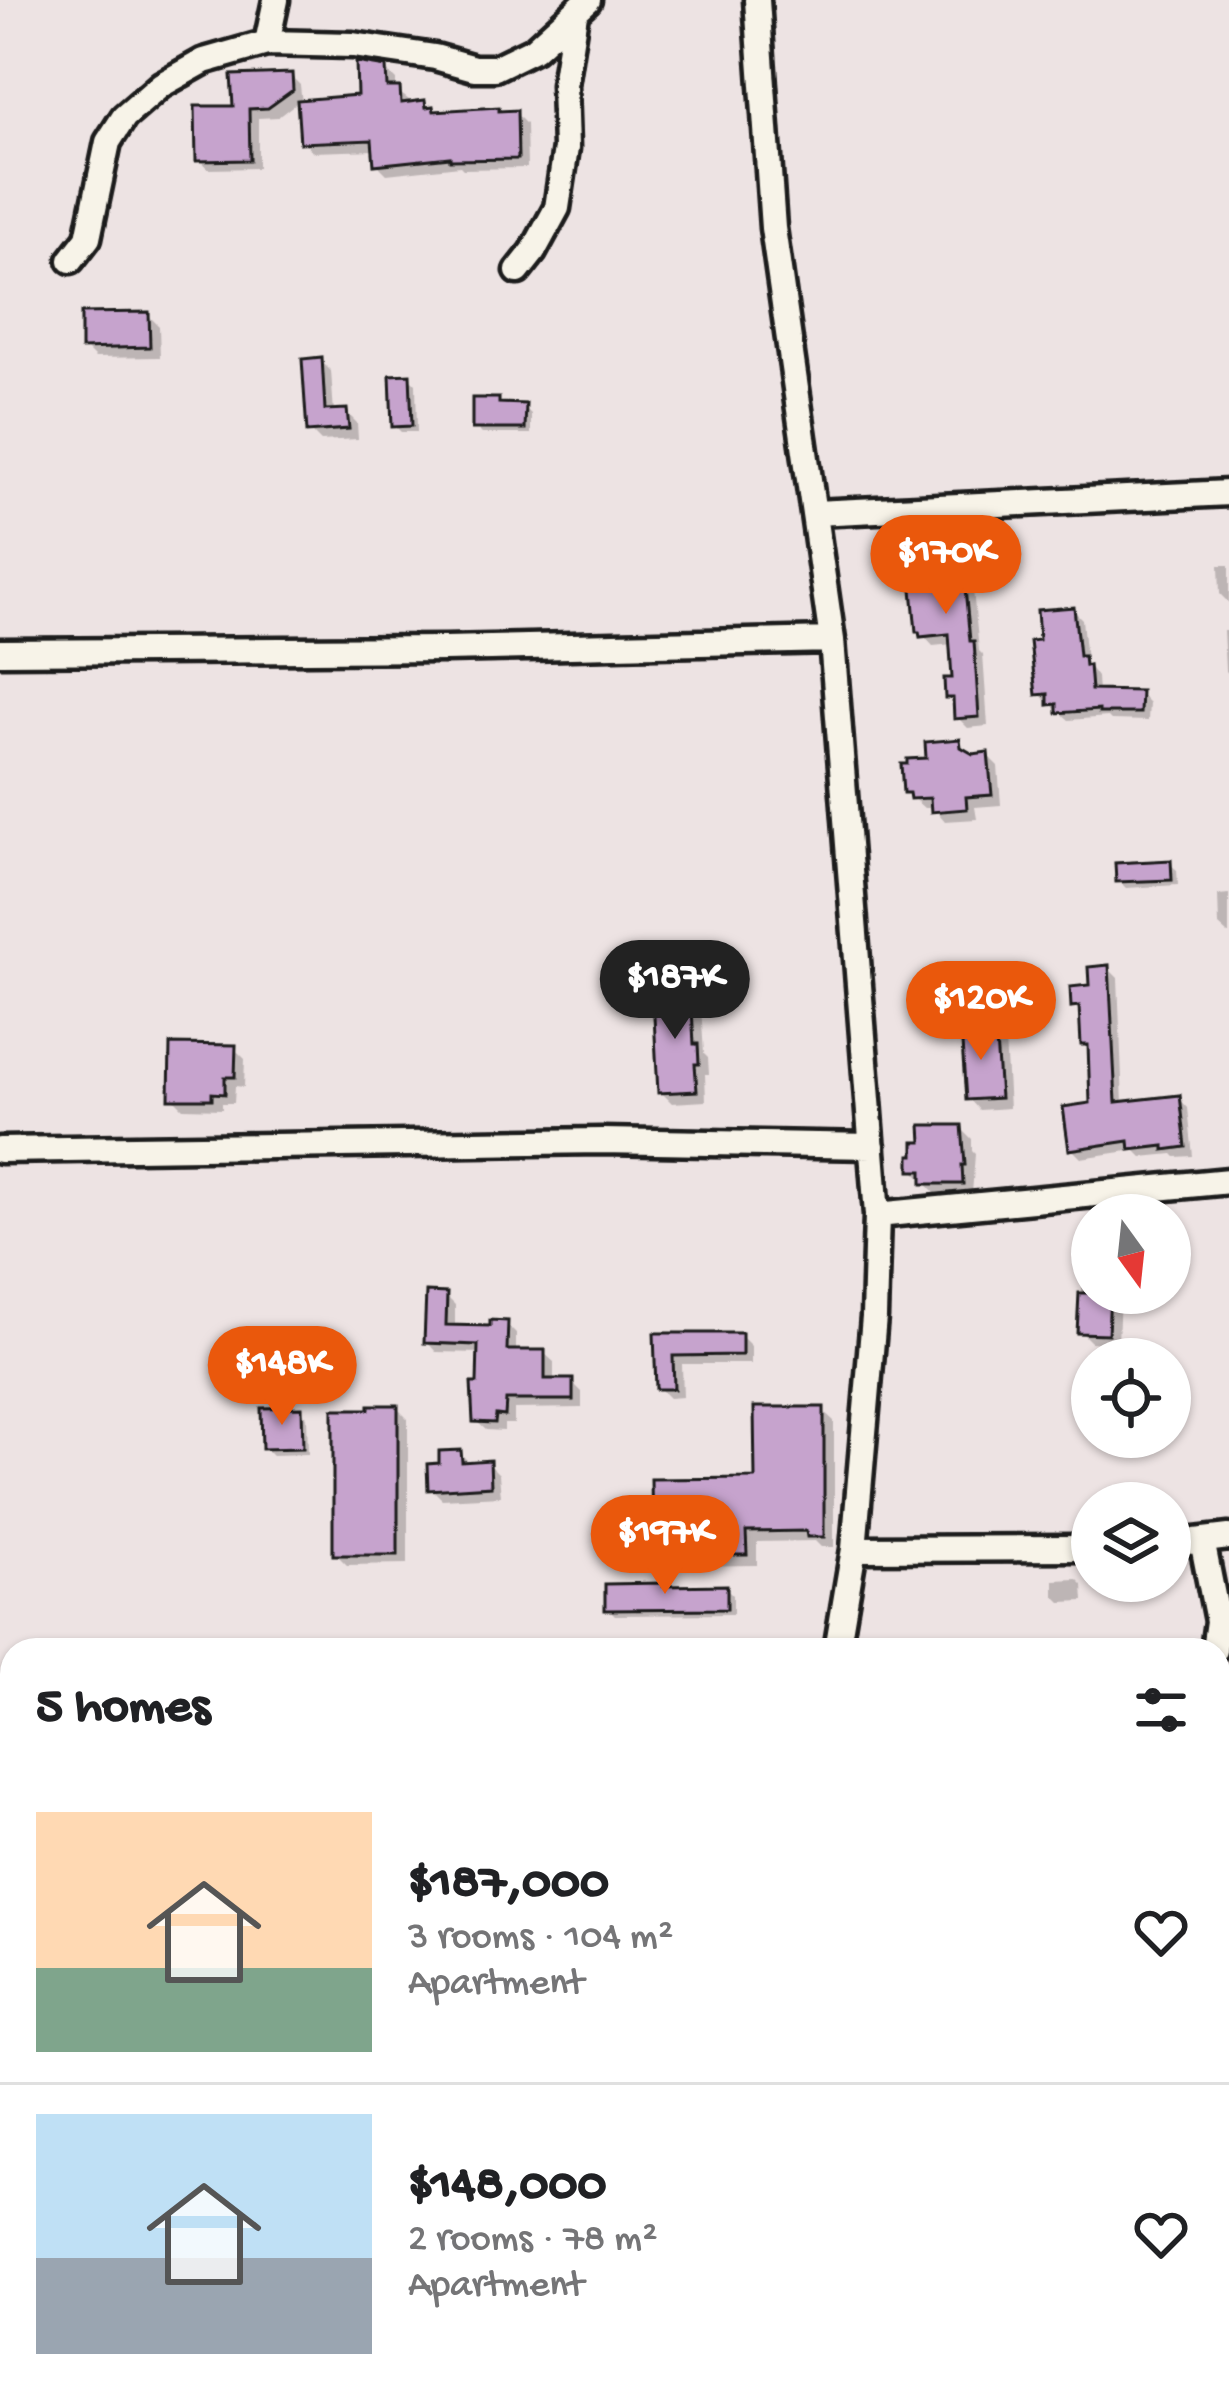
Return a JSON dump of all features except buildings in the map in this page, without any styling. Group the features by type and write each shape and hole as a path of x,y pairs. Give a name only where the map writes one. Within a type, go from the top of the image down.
{"street":[{"path":"267,43 276,0"},
{"path":"757,0 773,228 832,640 877,1215 874,1317 854,1550 839,1638"},
{"path":"70,260 88,238 108,142 124,117 160,85 204,61 267,43 353,45 495,68 534,49 581,7"},
{"path":"518,271 557,208 566,148 564,86 581,7"},
{"path":"815,513 1229,494"},
{"path":"0,652 832,640"},
{"path":"0,1150 602,1141 872,1146"},
{"path":"877,1215 1229,1181"},
{"path":"1191,1541 1229,1537"},
{"path":"1202,1540 1218,1622 1216,1638"},
{"path":"854,1550 1071,1548"}]}
